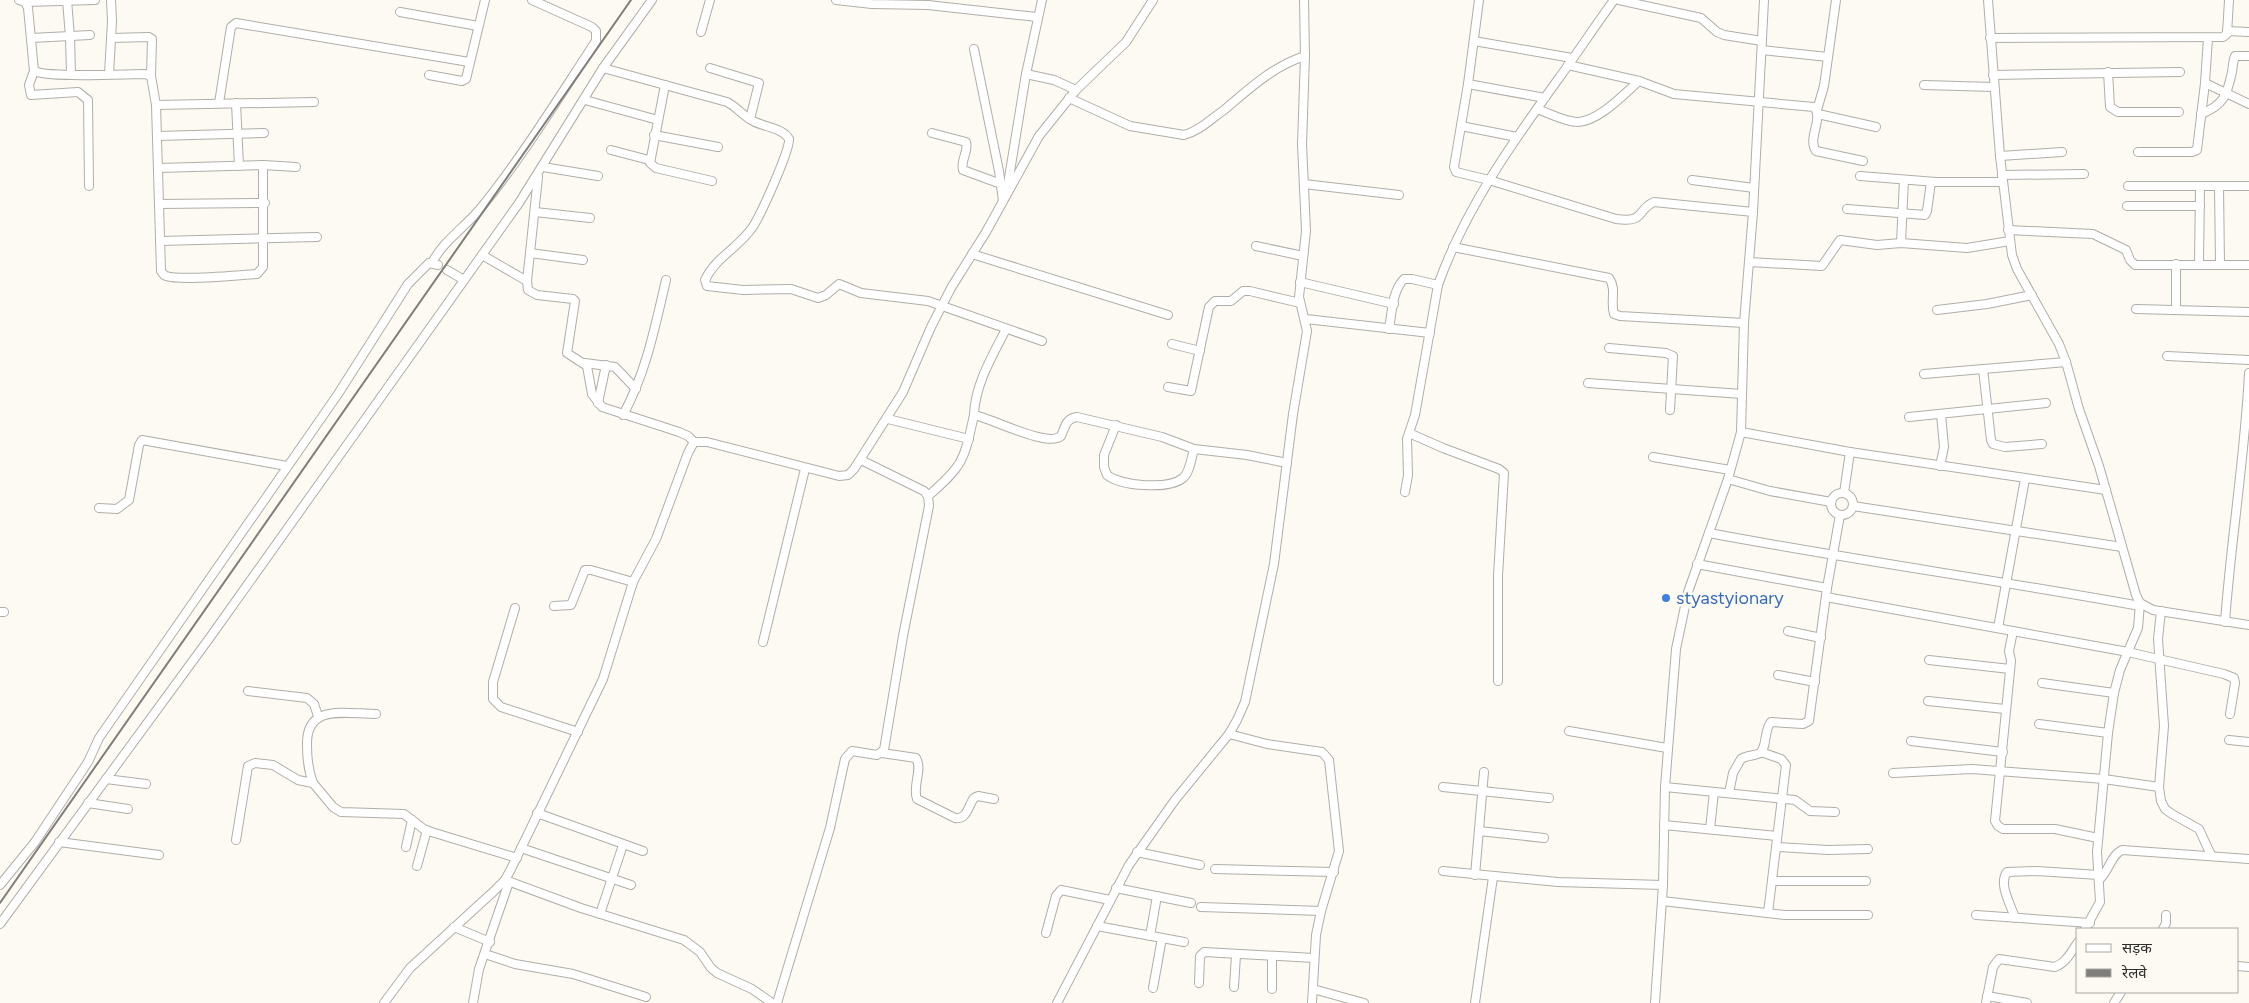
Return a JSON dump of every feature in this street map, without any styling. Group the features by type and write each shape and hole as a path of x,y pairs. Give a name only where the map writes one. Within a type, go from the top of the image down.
{"street":[{"path":"67,0 71,74"},
{"path":"22,1 95,0"},
{"path":"108,74 111,38 111,0"},
{"path":"429,75 464,80 485,0"},
{"path":"0,885 35,842 88,762 99,738 338,394 408,284 426,265 435,264 442,246 480,208 520,154 596,40 596,31 592,26 532,0"},
{"path":"0,924 212,636 539,175 603,68 652,0"},
{"path":"701,32 710,0"},
{"path":"836,0 872,4 956,4 999,15 1037,18"},
{"path":"1005,198 1026,74 1042,0"},
{"path":"585,363 592,394 598,403 608,411 679,432 688,436 694,442 707,442 805,469 839,476 848,475 861,460 904,392 926,337 942,306 1039,136 1076,90 1126,42 1153,0"},
{"path":"1057,1003 1116,888 1137,852 1175,800 1229,734 1245,702 1274,564 1287,463 1306,344 1306,320 1300,303 1300,282 1306,231 1302,115 1305,56 1304,0"},
{"path":"1479,0 1454,170 1461,174 1489,180 1602,215 1628,221 1638,217 1649,204 1654,202 1753,212"},
{"path":"1406,492 1409,433 1415,415 1438,285 1453,247 1489,180 1517,137 1614,0"},
{"path":"1619,0 1700,18 1717,32 1762,46 1828,57"},
{"path":"1655,1003 1663,885 1667,748 1676,650 1681,620 1697,564 1728,479 1741,432 1744,323 1753,212 1764,0"},
{"path":"1836,0 1824,86 1817,112 1813,144 1816,151 1862,161"},
{"path":"1976,916 2015,918 2087,926 2100,902 2098,838 2108,733 2114,693 2120,670 2138,628 2140,604 2066,362 2059,344 2017,269 2008,230 2002,178 1988,0"},
{"path":"1990,38 2223,37 2227,32 2229,0"},
{"path":"22,1 28,8 31,38 34,70 29,85 31,96 78,92 88,100 90,186"},
{"path":"400,12 478,26"},
{"path":"219,103 231,27 236,23 469,62"},
{"path":"2227,32 2249,32"},
{"path":"31,38 90,35"},
{"path":"111,38 149,37 152,39 151,76 156,105 158,136 162,274 169,277 257,274 263,267 263,165"},
{"path":"2138,152 2192,152 2197,150 2208,38"},
{"path":"1474,41 1570,61 1639,81 1674,94 1810,106 1817,112 1876,127"},
{"path":"974,49 1005,198"},
{"path":"2201,114 2218,106 2226,92 2234,58 2238,55 2249,56"},
{"path":"1069,98 1130,126 1184,135 1192,133 1208,122 1273,70 1285,63 1305,56"},
{"path":"603,68 726,102 735,106 750,119 788,136 788,149 752,229 715,266 705,280 707,286 743,290 791,289 818,298 826,295 838,284 860,293 912,298 942,306 1042,341"},
{"path":"710,68 759,83 750,119"},
{"path":"34,70 41,73 145,74 151,76"},
{"path":"2108,72 2110,106 2112,110 2118,112 2179,112"},
{"path":"1993,75 2180,72"},
{"path":"1026,74 1054,80 1076,90"},
{"path":"1537,109 1570,120 1584,121 1608,108 1639,81"},
{"path":"2205,83 2248,102"},
{"path":"1468,84 1544,98"},
{"path":"650,160 665,85"},
{"path":"1924,85 1994,87"},
{"path":"585,100 658,120"},
{"path":"156,105 314,102"},
{"path":"236,103 239,166"},
{"path":"1461,126 1517,137"},
{"path":"158,136 264,133"},
{"path":"932,133 966,142 968,146 962,166 963,170 1001,184"},
{"path":"654,135 718,147"},
{"path":"611,150 650,160 656,168 712,181"},
{"path":"2000,156 2062,152"},
{"path":"158,168 296,166"},
{"path":"543,168 598,176"},
{"path":"1860,176 1931,182 2084,174"},
{"path":"539,175 527,280 528,290 532,293 574,300 567,353 570,357 585,363 615,367 636,389"},
{"path":"1692,180 1754,188"},
{"path":"1902,243 1904,180"},
{"path":"1847,209 1922,215 1926,213 1931,182"},
{"path":"1304,184 1399,195"},
{"path":"2128,186 2249,186"},
{"path":"2198,264 2200,186"},
{"path":"2219,186 2220,264"},
{"path":"159,204 264,203"},
{"path":"2127,206 2200,206"},
{"path":"535,212 590,218"},
{"path":"2008,230 2094,234 2106,239 2114,246 2126,250 2132,263 2249,265"},
{"path":"160,241 264,240 317,237"},
{"path":"1749,262 1822,266 1840,240 1877,245 1902,243 1968,248 2010,241"},
{"path":"1256,246 1303,256"},
{"path":"1453,247 1609,278 1614,285 1612,308 1614,314 1620,316 1744,323"},
{"path":"530,253 582,260"},
{"path":"482,254 527,280"},
{"path":"972,254 1168,315"},
{"path":"2176,264 2176,310"},
{"path":"447,270 464,280"},
{"path":"1389,329 1399,284 1404,279 1438,285"},
{"path":"623,415 636,389 649,351 666,280"},
{"path":"1300,282 1394,304"},
{"path":"1168,388 1191,391 1209,307 1214,301 1231,301 1243,291 1250,291 1300,303"},
{"path":"1937,310 1987,304 2032,295"},
{"path":"2136,309 2249,312"},
{"path":"1306,320 1430,333"},
{"path":"928,496 954,474 961,464 969,439 981,381 1006,328"},
{"path":"1172,344 1200,351"},
{"path":"1609,348 1670,354 1674,361 1670,410"},
{"path":"2167,356 2249,360"},
{"path":"1924,374 2066,362"},
{"path":"598,403 606,365"},
{"path":"1983,369 1991,440 1997,446 2042,444"},
{"path":"2225,622 2229,569 2246,426 2249,373"},
{"path":"1588,383 1742,394"},
{"path":"1909,417 2046,403"},
{"path":"1940,466 1944,447 1941,414"},
{"path":"974,415 1022,432 1053,439 1059,438 1067,421 1072,417 1116,425 1162,437 1194,449 1287,463"},
{"path":"888,419 969,439"},
{"path":"1116,425 1103,460 1107,475 1118,481 1159,485 1180,480 1187,473 1194,449"},
{"path":"1741,432 1850,452 2106,490"},
{"path":"1409,433 1443,448 1499,468 1504,473 1498,576 1498,681"},
{"path":"99,508 117,509 129,500 138,445 142,440 287,466"},
{"path":"473,1003 475,983 490,942 507,881 537,813 603,679 633,582 656,539 688,453 694,442"},
{"path":"1844,493 1850,452"},
{"path":"1653,457 1730,470"},
{"path":"861,460 924,491 928,496 929,506 902,636 886,744 882,752"},
{"path":"763,642 805,469"},
{"path":"1728,479 1770,491 1831,502"},
{"path":"1998,628 2025,479"},
{"path":"1844,493 1850,496 1853,506 1847,514 1840,515 1834,512 1831,502 1834,496 1844,493"},
{"path":"1853,506 2122,547"},
{"path":"1761,752 1766,728 1771,722 1804,724 1809,721 1827,588 1840,515"},
{"path":"1709,533 1832,556 2140,604 2161,611 2249,625"},
{"path":"1697,564 1827,588"},
{"path":"554,606 570,605 585,570 633,582"},
{"path":"1826,597 2128,652 2230,676 2235,683 2230,714"},
{"path":"515,608 493,682 493,699 501,707 578,732"},
{"path":"2161,611 2158,639 2164,726 2159,787 2161,801 2165,809 2199,830 2211,855"},
{"path":"2013,630 2008,651 2011,661 1996,821 1998,826 2013,830 2070,831 2098,838"},
{"path":"1788,631 1820,638"},
{"path":"1929,660 2010,669"},
{"path":"1778,675 1815,682"},
{"path":"2042,683 2114,693"},
{"path":"248,691 307,698 314,704 318,716"},
{"path":"1928,701 2005,709"},
{"path":"376,714 318,716 308,728 306,736 307,765 313,783 333,807 341,812 407,815 426,830 517,858"},
{"path":"2039,724 2108,733"},
{"path":"1569,731 1667,748"},
{"path":"1229,734 1267,744 1322,752 1329,760 1339,842 1337,861 1321,911 1314,958 1312,1003"},
{"path":"2229,740 2249,742"},
{"path":"1911,741 2003,752"},
{"path":"777,1003 830,828 845,760 852,751 877,754 882,752 916,758 919,766 915,793 916,799 955,818 959,819 965,816 974,798 978,796 994,799"},
{"path":"1729,793 1734,773 1741,759 1761,752 1784,761 1786,771 1781,798 1768,913"},
{"path":"236,840 248,766 251,764 273,765 298,780 313,783"},
{"path":"1893,773 1972,769 2104,779 2159,787"},
{"path":"1475,875 1484,772"},
{"path":"106,779 146,784"},
{"path":"1443,787 1549,798"},
{"path":"1665,787 1781,798 1800,802 1810,811 1835,812"},
{"path":"1710,829 1714,792"},
{"path":"88,802 128,809"},
{"path":"537,813 643,851"},
{"path":"406,847 412,820"},
{"path":"1664,824 1777,836"},
{"path":"417,866 426,830"},
{"path":"1479,831 1544,838"},
{"path":"59,842 159,855"},
{"path":"600,914 623,844"},
{"path":"1776,847 1828,850 1868,849"},
{"path":"521,848 632,885"},
{"path":"2015,918 2003,885 2004,876 2007,872 2037,871 2099,877 2107,872 2115,855 2122,850 2249,859"},
{"path":"1137,852 1200,865"},
{"path":"1214,869 1334,872"},
{"path":"1443,871 1558,882 1663,885"},
{"path":"1475,1003 1493,877"},
{"path":"1772,880 1866,881"},
{"path":"507,881 693,945 717,973 752,989 772,1003"},
{"path":"384,1003 410,968 507,881"},
{"path":"1116,888 1191,903"},
{"path":"1046,933 1056,896 1061,890 1110,900"},
{"path":"1150,936 1157,896"},
{"path":"1662,901 1768,913 1821,916 1868,915"},
{"path":"1201,907 1321,911"},
{"path":"2164,928 2166,916"},
{"path":"1097,926 1184,942"},
{"path":"454,927 490,942"},
{"path":"1153,988 1162,938"},
{"path":"2027,1003 1987,1000 1993,967 1999,959 2055,967 2067,958 2076,945"},
{"path":"1199,983 1200,956 1203,952 1314,958"},
{"path":"485,954 516,964 578,975 646,997"},
{"path":"1234,986 1236,955"},
{"path":"1272,957 1272,989"},
{"path":"1313,990 1364,1003"}],"railway":[{"path":"0,903 631,0"}],"place":[{"name":"styastyionary","path":"1666,598"}]}
